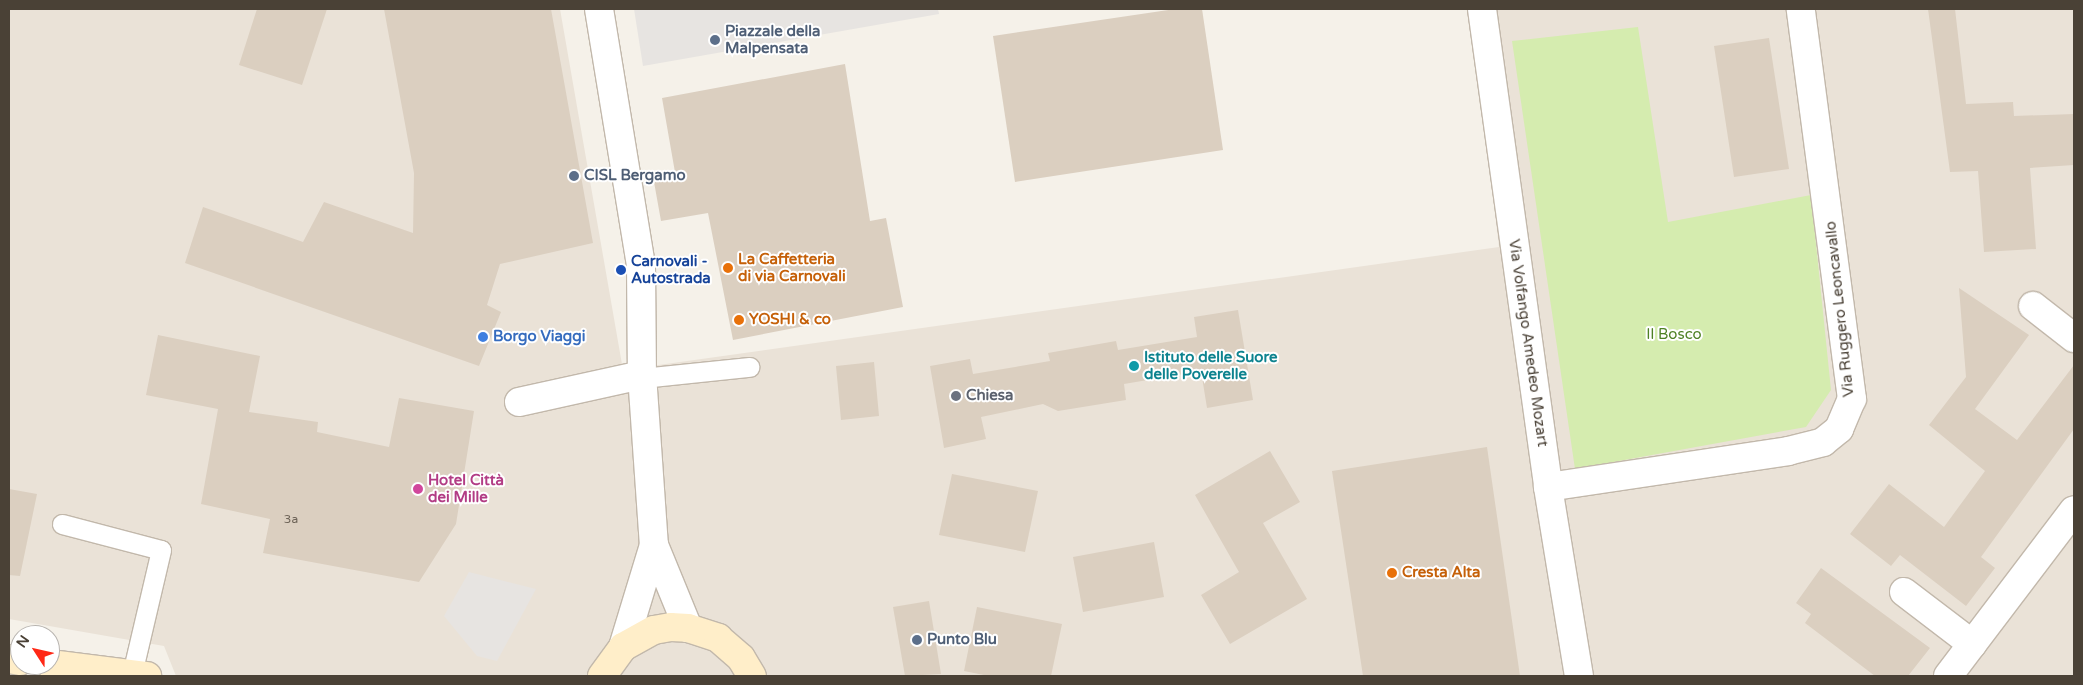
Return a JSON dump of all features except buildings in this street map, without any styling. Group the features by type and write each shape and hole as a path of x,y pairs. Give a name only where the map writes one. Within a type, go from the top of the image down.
{"main road":[{"path":"602,676 623,647 654,630 688,628 718,638 730,647 752,676"},
{"path":"60,665 139,675"}],"street":[{"path":"599,9 640,266 642,377 654,545 688,628"},
{"name":"Via Volfango Amedeo Mozart","path":"1482,9 1548,487 1579,676"},
{"name":"Via Ruggero Leoncavallo","path":"1548,487 1788,451 1823,442 1839,430 1852,399 1800,9"},
{"path":"2033,306 2074,338"},
{"path":"519,402 642,377"},
{"path":"1948,676 2074,510"},
{"path":"623,647 654,545"},
{"path":"1904,592 1972,644"}],"lane":[{"path":"642,377 749,367"},
{"path":"62,524 160,550 139,675"}],"shaded area":[{"path":"9,9 560,9 623,370 1499,247 1471,9 2074,9 2074,676 176,676 164,646 60,628 60,625 43,625 9,619"},
{"name":"Piazzale della Malpensata","path":"634,9 938,9 939,14 643,66"},
{"path":"469,572 536,589 497,661 477,656 444,616"}],"green space":[{"name":"Il Bosco","path":"1638,27 1668,222 1811,195 1831,390 1806,427 1575,469 1512,41"}],"place":[{"name":"Piazzale della Malpensata","path":"715,40"},
{"name":"CISL Bergamo","path":"574,176"},
{"name":"La Caffetteria di via Carnovali","path":"728,268"},
{"name":"Carnovali - Autostrada","path":"621,270"},
{"name":"YOSHI & co","path":"739,320"},
{"name":"Borgo Viaggi","path":"483,337"},
{"name":"Istituto delle Suore delle Poverelle","path":"1134,366"},
{"name":"Chiesa","path":"956,396"},
{"name":"Hotel Città dei Mille","path":"418,489"},
{"name":"Cresta Alta","path":"1392,573"},
{"name":"Punto Blu","path":"917,640"}]}
